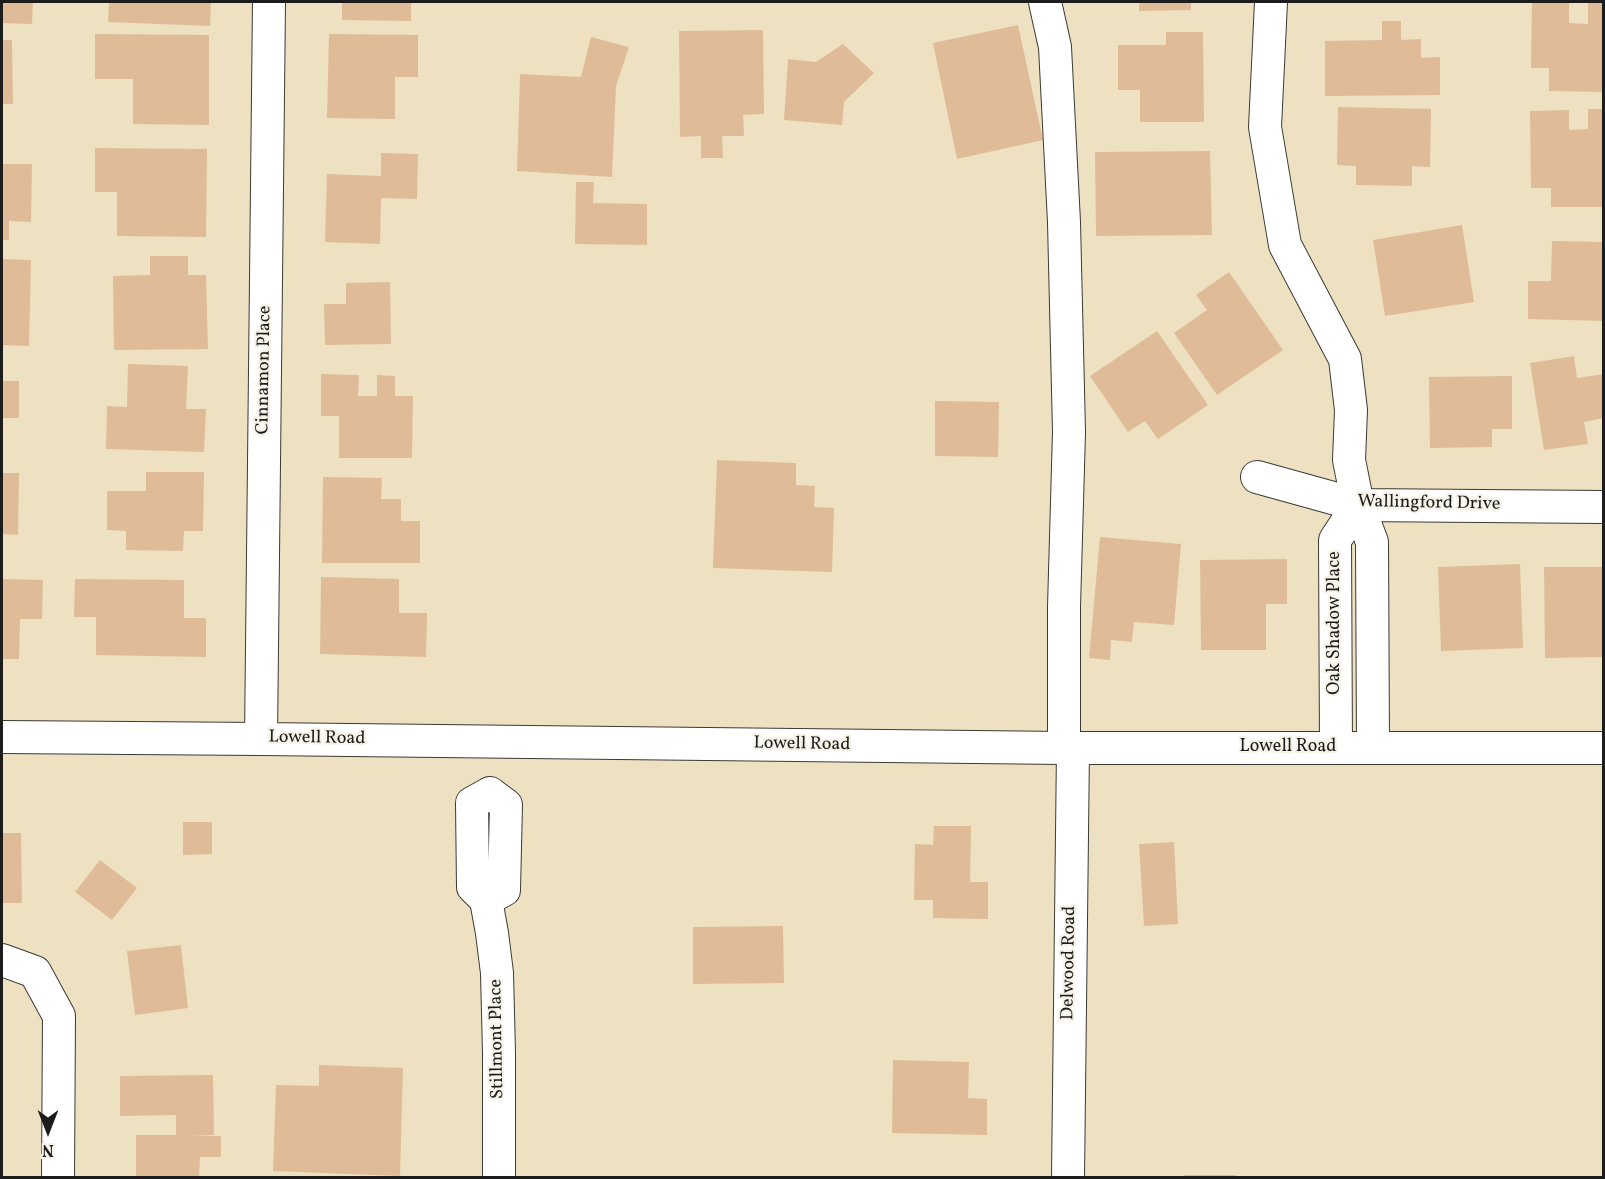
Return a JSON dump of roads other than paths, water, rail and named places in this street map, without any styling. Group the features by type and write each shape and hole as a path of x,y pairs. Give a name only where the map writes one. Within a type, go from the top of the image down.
{"street":[{"name":"Cinnamon Place","path":"261,739 269,2"},
{"name":"Delwood Road","path":"1046,2 1054,47 1064,234 1068,432 1064,607 1068,748 1068,1178"},
{"name":"Oak Shadow Place","path":"1271,2 1265,127 1285,245 1345,359 1351,410 1349,460 1358,505 1372,542 1373,747"},
{"name":"Wallingford Drive","path":"1257,477 1358,505 1604,507"},
{"name":"Oak Shadow Place","path":"1336,748 1335,540 1358,505"},
{"name":"Lowell Road","path":"2,737 1068,748 1604,748"},
{"path":"486,900 504,890 506,805 490,793 489,742"},
{"name":"Stillmont Place","path":"490,793 472,804 473,887 486,900 497,973 499,1178"},
{"path":"473,844 505,845"},
{"path":"2,960 35,972 59,1016 58,1178"}]}
